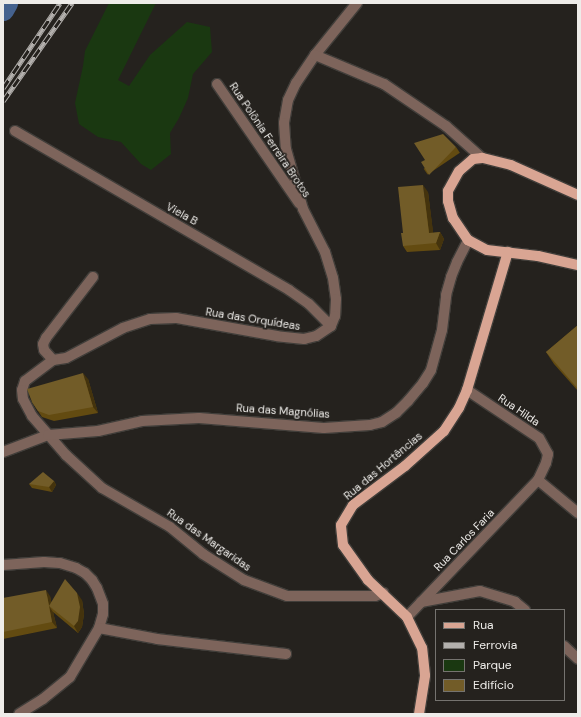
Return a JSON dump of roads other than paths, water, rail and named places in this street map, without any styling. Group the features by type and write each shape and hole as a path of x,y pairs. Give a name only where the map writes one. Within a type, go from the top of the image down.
{"main road":[{"path":"578,195 511,166 482,158 473,159 466,164 459,171 448,190 448,201 453,218 468,240 487,250 571,262 578,265"},
{"name":"Rua das Hortências","path":"407,616 368,580 343,544 340,535 341,526 343,519 353,505 405,466 444,431 459,408 467,390 508,252"},
{"path":"407,616 422,648 425,675 419,714"}],"street":[{"path":"331,326 335,316 336,299 333,278 325,252 303,209 286,149 284,123 288,100 296,83 315,55 357,3"},
{"path":"315,55 384,84 446,126 482,158"},
{"name":"Rua Polônia Ferreira Brotos","path":"217,84 303,209"},
{"name":"Viela B","path":"15,131 290,290 309,304 331,326"},
{"name":"Rua das Magnólias","path":"3,452 48,435 98,431 142,421 199,418 324,428 370,425 382,422 396,413 408,401 423,383 431,370 442,330 446,295 451,277 456,262 468,240"},
{"path":"53,360 44,350 43,344 93,277"},
{"name":"Rua das Orquídeas","path":"48,435 32,416 23,399 22,390 26,381 53,360 66,358 123,328 150,319 176,318 276,336 304,338 316,336 331,326"},
{"name":"Rua Hilda","path":"467,390 539,438 548,454 538,480"},
{"name":"Rua das Margaridas","path":"48,435 102,488 170,527 203,554 244,580 287,596 375,596 383,593"},
{"path":"538,480 578,513"},
{"name":"Rua Carlos Faria","path":"407,616 538,480"},
{"path":"3,565 44,562 60,563 85,573 97,588 103,604 103,614 99,628 70,677 43,699 19,714"},
{"path":"421,602 480,591 515,602 524,609"},
{"path":"99,628 157,639 286,654"},
{"path":"565,647 578,660"}],"waterway":[{"path":"3,10 7,3"}],"railway":[{"path":"3,88 60,3"},
{"path":"3,101 72,3"}]}
